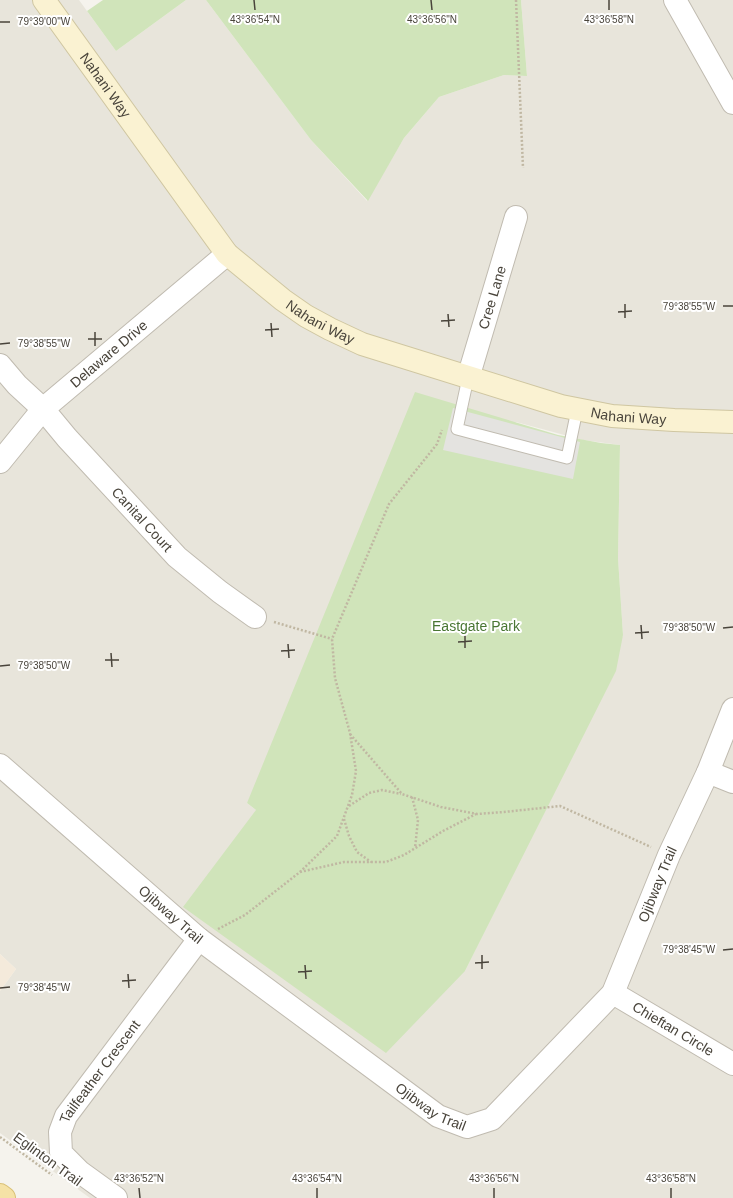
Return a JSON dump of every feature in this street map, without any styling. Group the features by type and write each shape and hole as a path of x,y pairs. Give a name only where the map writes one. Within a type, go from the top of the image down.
{"main road":[{"path":"0,1195 4,1198"}],"street":[{"name":"Nahani Way","path":"46,0 226,254 283,300 330,330 362,344 468,378 578,410 630,417 733,422"},
{"path":"675,0 733,103"},
{"name":"Cree Lane","path":"468,378 516,217"},
{"name":"Delaware Drive","path":"0,462 43,409 226,254"},
{"name":"Canital Court","path":"0,365 43,409 67,438 177,557 220,592 255,617"},
{"name":"Ojibway Trail","path":"0,765 199,939 438,1116 467,1126 492,1119 612,993 669,856 708,772 733,709"},
{"path":"708,772 733,782"},
{"name":"Tailfeather Crescent","path":"116,1198 80,1172 61,1153 60,1132 66,1116 199,939"},
{"name":"Chieftan Circle","path":"612,993 733,1064"}],"lane":[{"path":"468,378 457,429 567,458 578,410"}],"path":[{"path":"516,0 523,168"},
{"path":"199,939 245,915 300,872 337,836 352,795 356,771 350,733 334,678 332,639 389,504 437,444 444,424"},
{"path":"255,617 332,639"},
{"path":"350,733 402,794"},
{"path":"348,806 369,793 382,790 412,797 441,808 477,814 560,806 669,856"},
{"path":"412,797 418,820 415,848"},
{"path":"300,872 344,862 386,862 404,856 443,831 477,814"},
{"path":"344,818 348,836 357,852 371,862"},
{"name":"Eglinton Trail","path":"0,1137 54,1177"}],"shaded area":[{"path":"0,0 79,0 116,51 186,0 206,0 311,140 367,201 404,138 439,97 504,75 527,76 521,0 733,0 733,1198 90,1198 0,1133 0,991 16,969 0,954","holes":["516,422 583,440 620,445 618,558 623,635 541,818 465,971 247,803"]},
{"path":"453,408 580,442 573,479 443,450"},
{"path":"0,954 16,969 0,991"}],"green space":[{"path":"103,0 186,0 116,51 87,11"},
{"path":"206,0 521,0 527,76 504,75 439,97 404,138 368,201 311,140"},
{"name":"Eastgate Park","path":"415,392 558,435 620,445 618,558 623,635 616,671 465,971 386,1053 183,907 256,810 247,803"}]}
